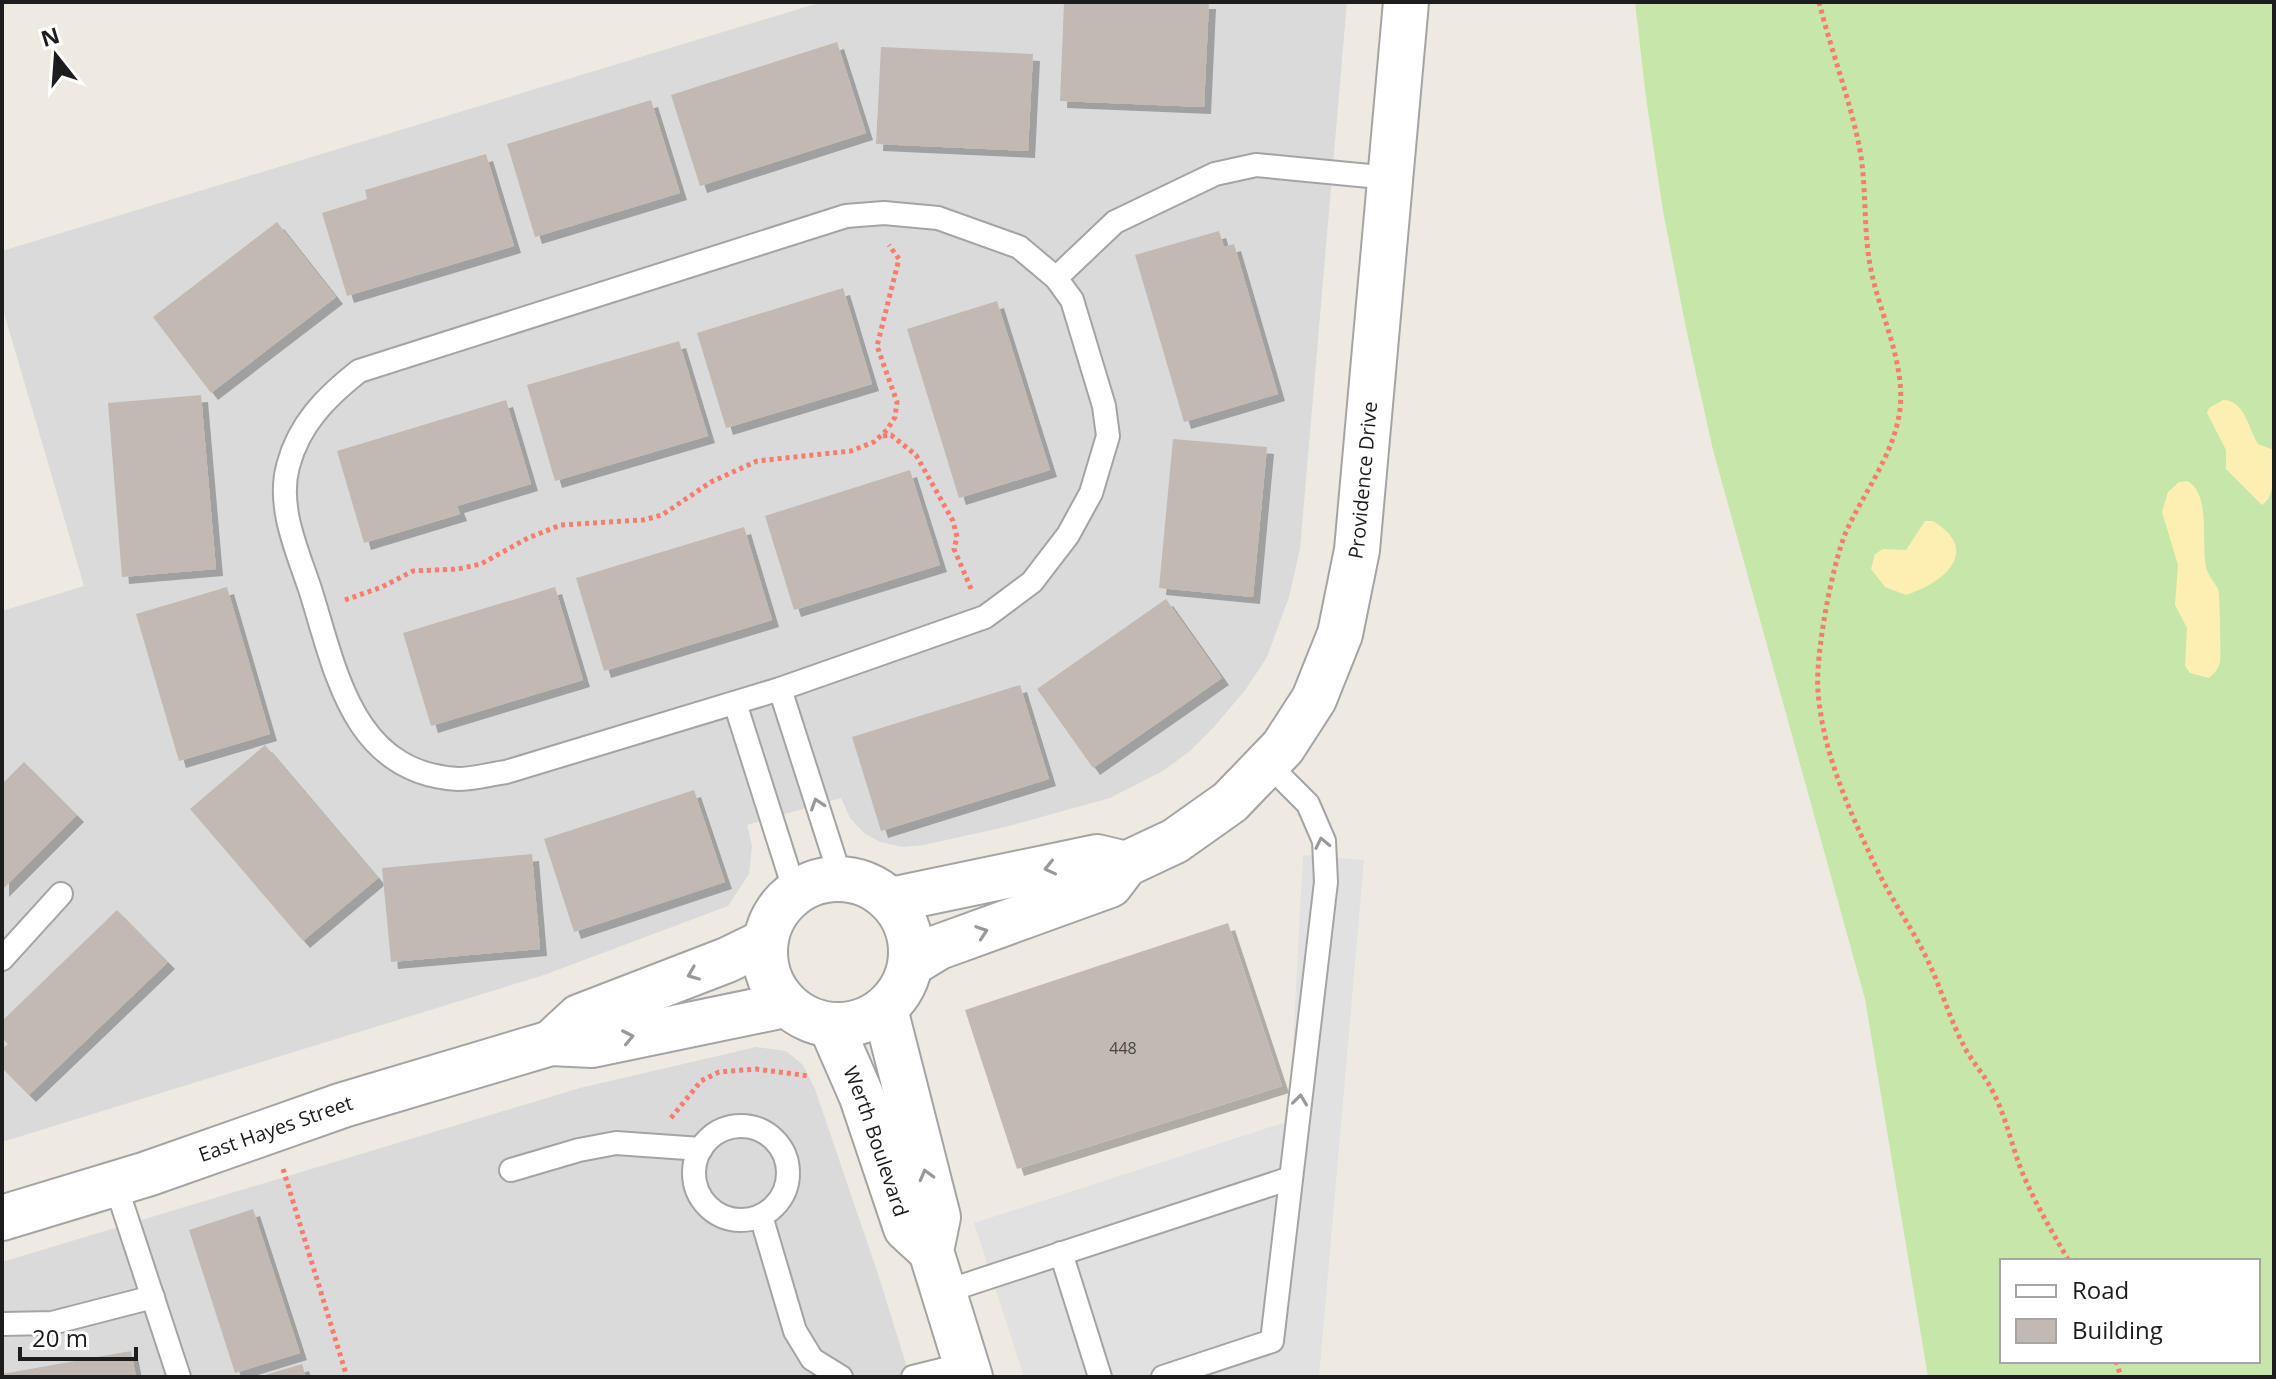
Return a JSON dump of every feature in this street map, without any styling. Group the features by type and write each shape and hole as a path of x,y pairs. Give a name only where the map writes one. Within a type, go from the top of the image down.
{"street":[{"name":"Providence Drive","path":"911,964 939,947 1110,885 1126,864 1175,841 1219,810 1269,765 1314,699 1340,634 1357,550 1406,2"},
{"path":"891,900 1097,857 1126,864"},
{"path":"841,879 855,880 891,900 904,917 912,944 911,964 905,984 885,1009 860,1023 831,1026 810,1021 785,1005 767,973 764,942 771,920 795,892 814,883 841,879"},
{"name":"East Hayes Street","path":"551,1043 579,1017 727,960 764,942"},
{"name":"East Hayes Street","path":"2,1218 343,1105 551,1043 592,1045 785,1005"},
{"name":"Werth Boulevard","path":"885,1009 938,1217 931,1251 968,1370"},
{"name":"Werth Boulevard","path":"831,1026 862,1097 906,1228 931,1251"}],"lane":[{"path":"1056,278 1115,222 1215,174 1256,165 1390,178"},
{"path":"884,213 938,218 1019,247 1056,278 1072,300 1104,406 1108,436 1091,493 1068,535 1032,582 985,617 780,689 506,772 461,779 423,774 392,757 369,736 346,703 285,512 287,467 304,425 333,391 359,371 846,216 884,213"},
{"path":"780,689 841,879"},
{"path":"735,703 795,892"},
{"path":"1163,1377 1272,1341 1326,882 1324,841 1308,804 1269,765"},
{"path":"2,959 61,894"},
{"path":"741,1126 757,1128 771,1136 787,1162 788,1179 784,1194 774,1207 761,1216 747,1220 718,1214 706,1205 698,1193 694,1178 695,1163 701,1149 711,1137 725,1129 741,1126"},
{"path":"511,1170 579,1150 616,1143 701,1149"},
{"path":"944,1292 1291,1178"},
{"path":"115,1183 179,1377"},
{"path":"761,1216 795,1331 812,1359 841,1377"},
{"path":"1061,1253 1100,1377"},
{"path":"2,1324 52,1323 153,1297"},
{"path":"913,1377 968,1370"}],"path":[{"path":"1819,2 1859,146 1866,191 1866,239 1870,266 1882,317 1899,365 1900,414 1889,450 1845,535 1833,582 1823,631 1818,688 1824,734 1875,866 1925,955 1965,1049 2001,1109 2035,1203 2068,1259"},
{"path":"316,609 382,587 413,571 458,569 481,564 546,529 561,525 643,520 662,515 711,482 757,461 851,451 874,442 895,417 897,402 877,346 899,259 887,242 884,213"},
{"path":"880,436 891,435 916,455 953,521 957,537 954,549 985,617"},
{"path":"654,1146 675,1112 707,1077 719,1072 756,1069 815,1077"},
{"path":"283,1168 347,1377"}],"shaded area":[{"path":"822,2 1347,2 1300,549 1289,597 1267,657 1246,689 1190,751 1163,771 1110,798 1005,827 903,847 880,842 864,833 850,818 841,798 747,825 752,846 749,874 728,906 544,975 2,1142 2,611 84,586 2,306 2,251"},
{"path":"1303,855 1364,860 1319,1377 1024,1377 974,1223 1289,1121"},
{"path":"756,1047 786,1051 803,1065 815,1089 910,1377 2,1377 2,1262 580,1088"}],"green space":[{"path":"1635,2 2274,2 2274,1377 1928,1377 1865,999 1713,450 1663,211"}],"sand":[{"path":"2223,400 2230,401 2241,410 2258,444 2274,450 2272,489 2262,505 2226,469 2226,450 2207,413 2209,408"},
{"path":"2187,481 2195,487 2199,496 2204,519 2206,567 2219,593 2220,663 2209,678 2190,673 2185,666 2187,628 2175,605 2178,565 2162,512 2168,492 2179,482"},
{"path":"1925,521 1933,521 1947,532 1955,544 1956,554 1952,565 1933,583 1906,595 1885,587 1871,569 1875,554 1883,549 1906,550"}],"building":[{"path":"1064,2 1209,2 1204,107 1060,101"},
{"path":"837,42 866,133 700,186 671,95"},
{"path":"881,47 1033,54 1028,151 876,144"},
{"path":"651,100 680,193 535,237 507,144"},
{"path":"486,154 514,246 347,296 322,213 367,199 365,190"},
{"path":"277,222 336,297 211,393 153,317"},
{"path":"1219,231 1224,247 1234,244 1278,394 1184,422 1135,255"},
{"path":"843,288 872,384 726,428 697,333"},
{"path":"997,301 1050,470 959,498 907,329"},
{"path":"679,341 708,436 555,481 527,385"},
{"path":"201,395 216,569 122,577 108,403"},
{"path":"506,400 531,484 457,506 460,514 364,543 337,451"},
{"path":"1173,439 1267,447 1253,597 1159,588"},
{"path":"910,470 940,565 794,610 765,516"},
{"path":"744,527 772,620 604,671 576,578"},
{"path":"227,587 270,734 179,761 136,614"},
{"path":"555,587 583,680 431,726 403,633"},
{"path":"1166,599 1222,678 1093,768 1037,689"},
{"path":"1020,685 1049,779 881,831 852,737"},
{"path":"265,745 378,878 303,941 190,809"},
{"path":"24,762 77,815 2,890 2,784"},
{"path":"694,790 725,882 574,932 544,839"},
{"path":"532,854 540,949 391,962 382,868"},
{"path":"117,910 168,962 29,1095 2,1068 2,1049 8,1044 2,1038 2,1021"},
{"path":"1228,923 1282,1086 1017,1169 965,1010"},
{"path":"253,1209 300,1353 235,1373 189,1230"},
{"path":"131,1351 136,1377 2,1377 2,1374"},
{"path":"302,1364 306,1377 262,1376"}]}
